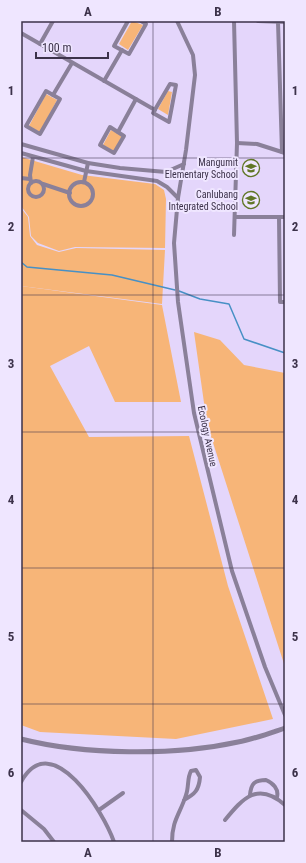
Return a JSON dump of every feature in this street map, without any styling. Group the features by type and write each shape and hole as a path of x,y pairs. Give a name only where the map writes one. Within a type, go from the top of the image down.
{"street":[{"path":"40,44 53,21"},
{"path":"128,21 114,46 129,54 146,24 141,21"},
{"name":"Ecology Avenue","path":"177,21 186,37 193,55 195,75 186,150 178,198 174,243 178,302 194,413 232,571 265,667 285,715"},
{"path":"234,21 237,143 236,217 234,235"},
{"path":"258,21 285,22"},
{"path":"237,143 257,144 283,152 278,22"},
{"path":"21,33 155,110"},
{"path":"104,81 122,50"},
{"path":"53,95 72,63"},
{"path":"170,84 176,85 169,122 153,113 155,110 170,84"},
{"path":"46,91 53,95 60,99 40,134 26,126 46,91"},
{"path":"118,132 136,99"},
{"path":"110,127 118,132 124,136 114,153 100,145 110,127"},
{"path":"21,144 88,163 120,168 166,172 175,170 184,164"},
{"path":"21,153 86,170 157,181 167,187 178,198"},
{"path":"33,157 30,175 31,181 28,191 31,196 36,198 43,194 45,189 43,184"},
{"path":"84,182 88,163"},
{"path":"119,175 120,168"},
{"path":"142,170 142,178"},
{"path":"21,178 31,181 38,181 43,184 70,192"},
{"path":"84,182 90,186 93,192 92,199 87,204 80,205 73,202 70,192 75,184 84,182"},
{"path":"236,217 285,217"},
{"path":"279,217 280,302 285,302"},
{"path":"21,739 45,745 124,752 174,750 238,742 285,728"},
{"path":"21,782 25,775 33,767 47,764 57,766 82,787 99,810 114,842"},
{"path":"172,842 175,817 187,794 189,775 191,771 196,770 200,776 198,789 195,794 184,800"},
{"path":"250,795 251,786 255,782 266,780 275,786 277,790 277,797"},
{"path":"99,810 123,793"},
{"path":"225,820 237,806 250,795 264,794 277,797 285,805"},
{"path":"21,810 44,829 54,842"}],"shaded area":[{"path":"132,21 143,25 128,50 119,44"},
{"path":"168,91 172,92 168,115 158,109"},
{"path":"46,94 57,100 40,132 29,126"},
{"path":"111,130 122,136 114,151 103,145"},
{"path":"21,157 82,175 155,184 164,190 166,199 165,248 75,247 59,251 38,243 31,236 29,217 21,206"},
{"path":"21,208 28,217 30,236 37,245 59,252 76,248 165,250 162,304 21,286"},
{"path":"21,286 162,305 181,402 115,402 89,346 50,366 89,437 189,436 228,586 273,719 176,739 40,732 21,725"},
{"path":"194,332 220,340 244,365 285,373 285,667 207,424"}],"waterway":[{"path":"21,262 27,267 112,275 175,290"},
{"path":"179,291 200,299 229,304 244,339 285,353"}],"place":[{"name":"Mangumit Elementary School","path":"251,168"},
{"name":"Canlubang Integrated School","path":"251,200"}]}
